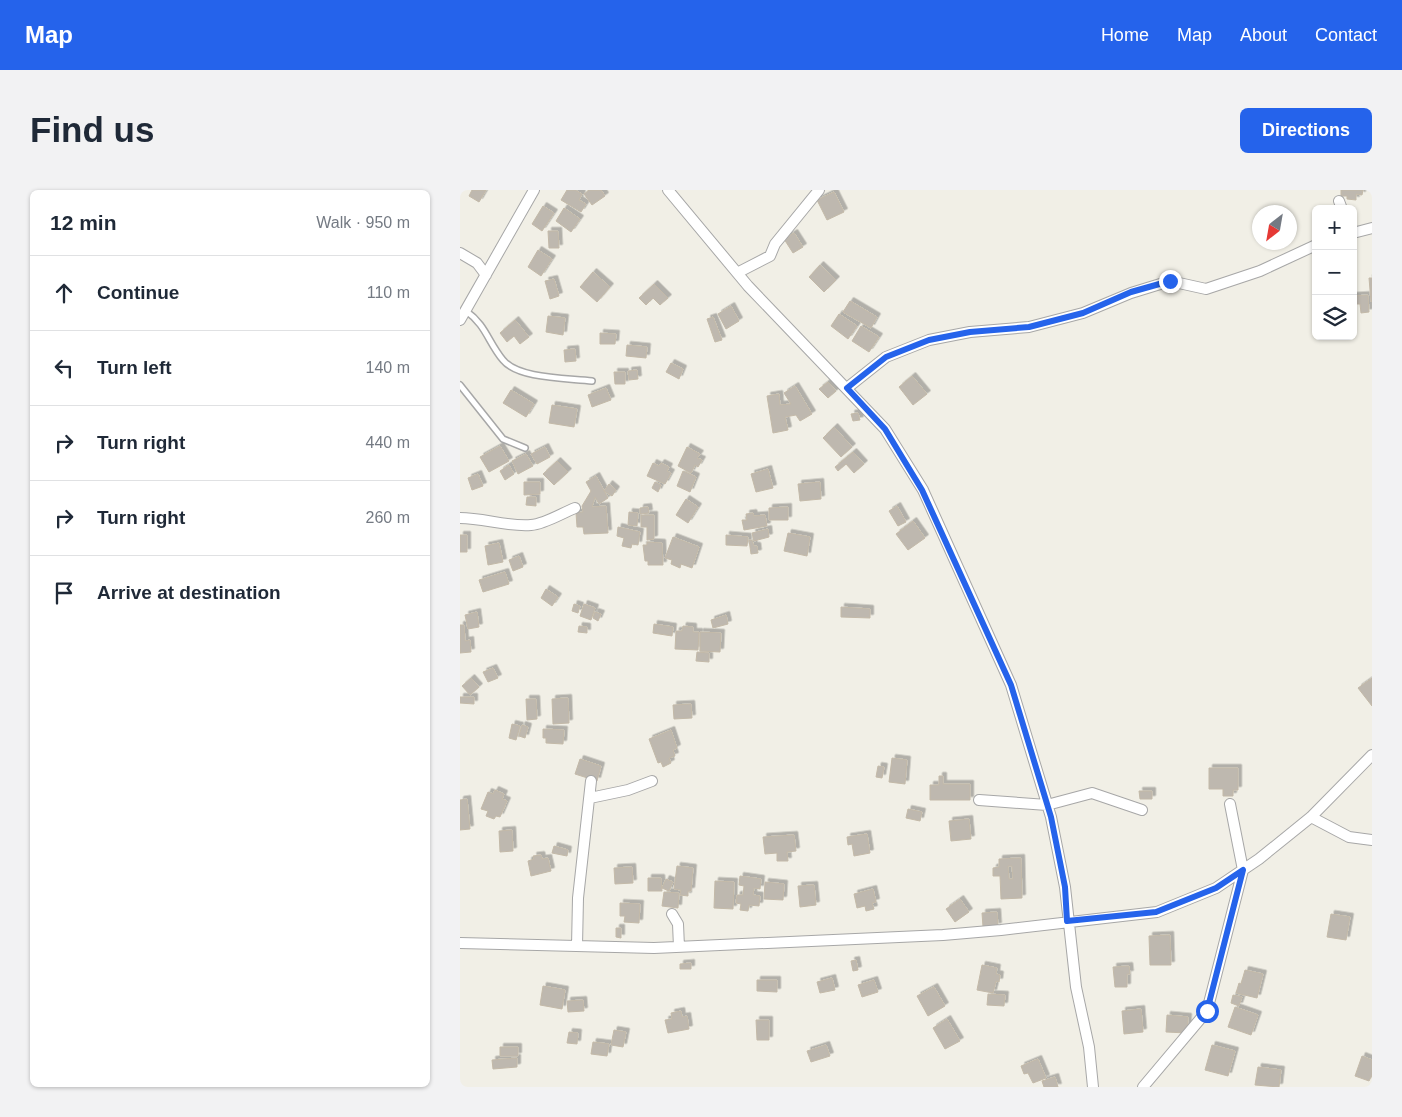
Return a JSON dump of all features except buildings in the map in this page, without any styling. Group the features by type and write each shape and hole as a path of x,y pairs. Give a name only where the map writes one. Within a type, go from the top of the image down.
{"street":[{"path":"460,320 534,190"},
{"path":"668,190 736,273 885,429 922,490 1011,685 1047,806 1065,887 1067,921 1076,987 1089,1047 1093,1087"},
{"path":"736,273 770,256 775,244 819,190"},
{"path":"1357,232 1372,228"},
{"path":"847,388 886,357 929,340 970,332 1029,327 1083,313 1131,292 1170,281 1206,288 1260,271 1312,247"},
{"path":"460,253 477,263 486,274"},
{"path":"460,518 477,518 511,526 533,525 575,508"},
{"path":"460,943 679,947 943,935 1156,912 1216,888 1243,870 1311,817 1372,755"},
{"path":"577,946 578,898 591,780"},
{"path":"590,798 628,790 652,781"},
{"path":"979,800 1047,806 1092,793 1142,810"},
{"path":"1144,1087 1207,1011 1243,870 1230,804"},
{"path":"1311,817 1349,837 1372,840"},
{"path":"672,914 678,924 679,947"}],"lane":[{"path":"466,311 476,318 489,334 502,359 512,368 536,374 592,381"},
{"path":"460,385 504,439 525,448"}],"route":[{"path":"1170,281 1131,292 1083,313 1029,327 970,332 929,340 886,357 847,388 885,429 922,490 1011,685 1051,817 1065,887 1067,921 1156,912 1216,888 1243,870 1236,889 1207,1011"}]}
